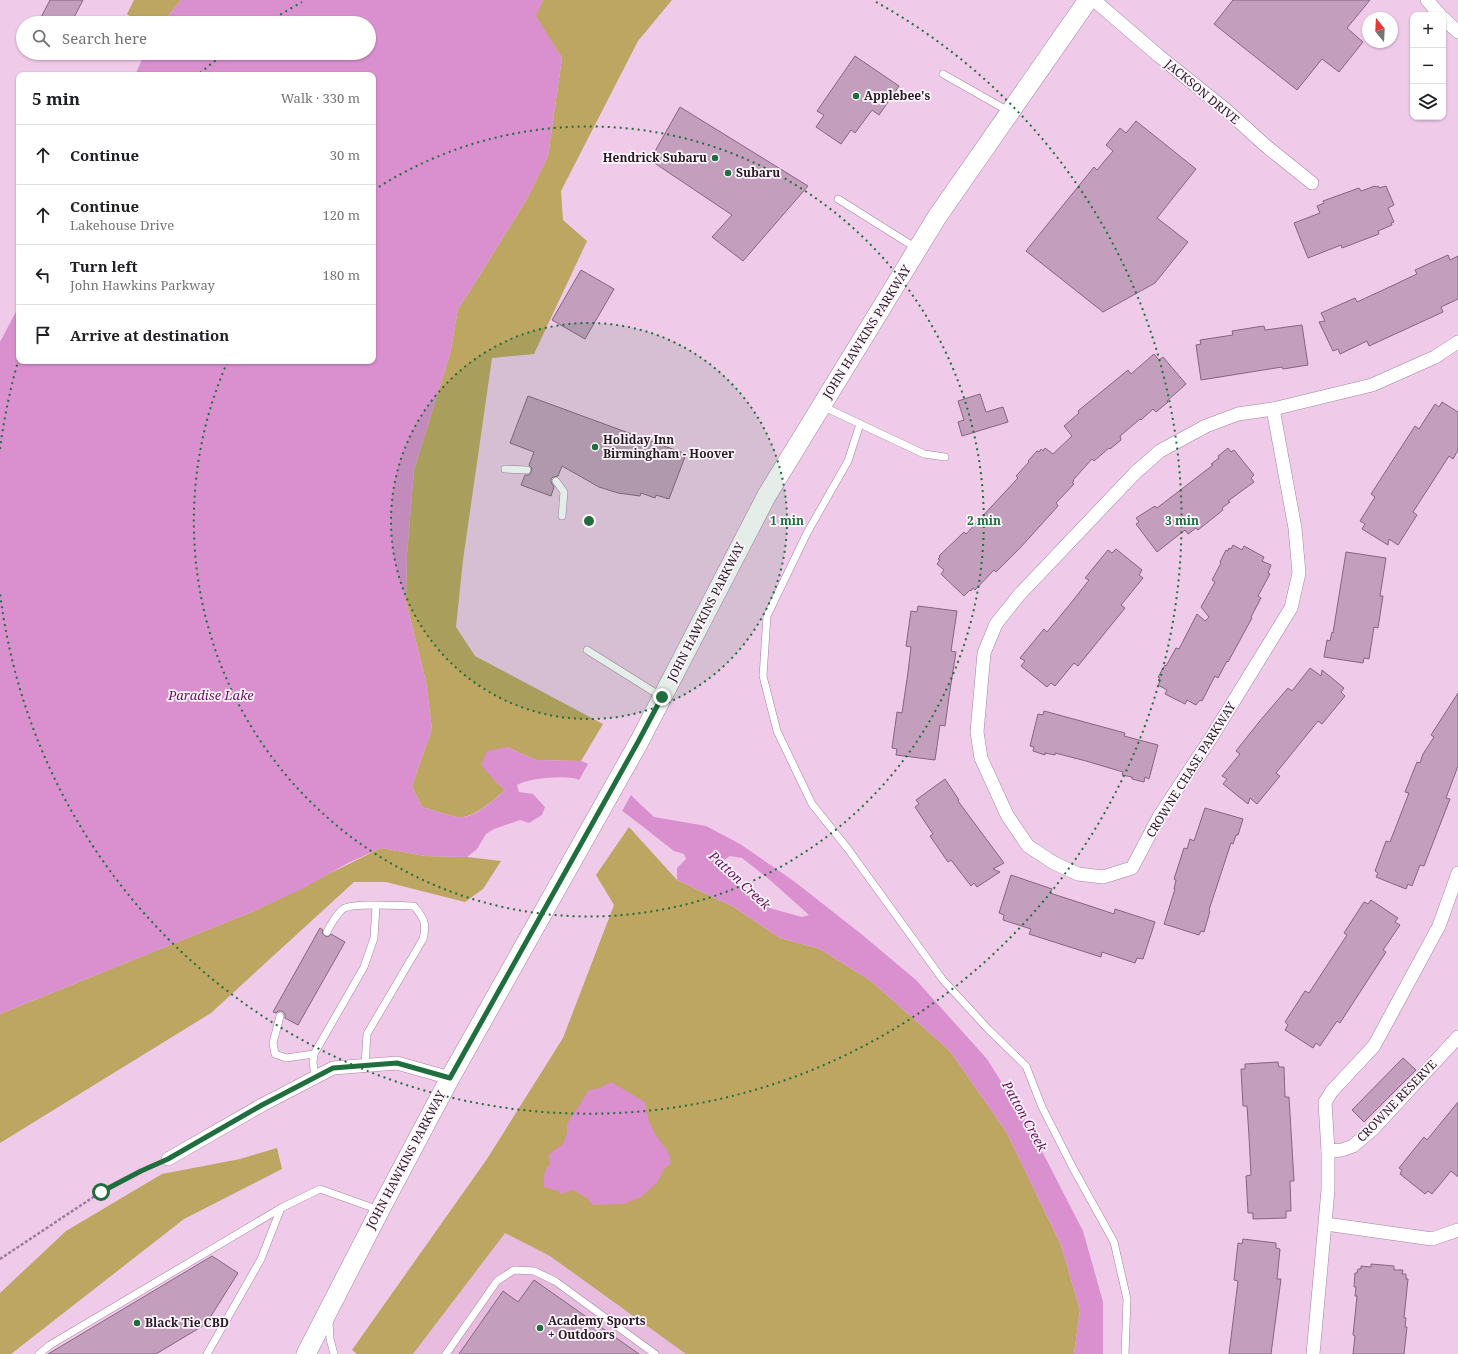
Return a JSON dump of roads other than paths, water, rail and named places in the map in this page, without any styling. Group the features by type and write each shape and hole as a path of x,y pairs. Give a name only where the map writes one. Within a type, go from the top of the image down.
{"main road":[{"name":"JOHN HAWKINS PARKWAY","path":"306,1354 327,1310 450,1078 638,742 767,495 938,217 1088,0"}],"street":[{"name":"JACKSON DRIVE","path":"1094,0 1312,183"},
{"path":"1428,0 1438,12"},
{"path":"1446,21 1458,32"},
{"name":"CROWNE CHASE PARKWAY","path":"1274,409 1295,528 1299,573 1291,608 1211,738 1160,815 1132,868 1103,877 1078,874 1054,863 1028,846 1007,815 981,758 977,732 984,653 996,624 1019,595 1136,472 1160,451 1206,426 1238,414 1274,409 1372,385 1435,357 1458,342"},
{"path":"1314,1354 1328,1190 1328,1151 1325,1102 1332,1091 1374,1046 1439,926 1458,873"},
{"name":"CROWNE RESERVE","path":"1328,1151 1342,1150 1353,1146 1373,1129 1458,1037"},
{"path":"168,1159 262,1105 333,1068 397,1063 450,1078"},
{"path":"1326,1224 1432,1239 1458,1230"}],"lane":[{"path":"942,74 1010,112"},
{"path":"838,199 918,249"},
{"path":"822,406 924,454 945,457"},
{"path":"860,424 848,461 807,533 767,616 763,676 777,731 812,804 848,849 943,980 988,1029 1026,1066 1042,1106 1073,1168 1114,1242 1127,1299 1125,1354"},
{"path":"505,469 527,470"},
{"path":"556,481 564,492 562,516"},
{"path":"587,650 662,697"},
{"path":"327,932 330,925 343,909 355,905 414,906 422,915 426,927 423,939 367,1034 365,1065"},
{"path":"315,1077 313,1062 314,1054 364,967 374,938 376,906"},
{"path":"280,1016 273,1043 275,1054 286,1058 314,1054"},
{"path":"39,1354 50,1345 281,1208 320,1189 380,1210"},
{"path":"207,1354 261,1258 281,1208"},
{"path":"446,1354 497,1281 514,1270 534,1271 555,1281 655,1354"},
{"path":"327,1310 330,1339 334,1354"}],"water":[{"name":"Paradise Lake","path":"181,0 543,0 536,16 562,58 548,156 528,197 458,309 450,354 414,470 407,554 406,601 426,682 432,729 412,786 422,807 450,815 464,817 480,810 505,790 481,765 487,751 507,747 536,760 581,761 607,771 654,817 706,826 740,844 795,882 860,933 916,980 987,1059 1029,1126 1083,1231 1103,1302 1103,1354 1074,1354 1080,1310 1061,1245 1007,1133 950,1051 871,981 820,949 780,938 732,906 677,880 677,868 686,859 684,854 674,851 585,783 577,779 564,777 546,778 517,785 519,792 533,794 545,807 542,815 529,823 520,820 494,829 486,834 477,849 467,857 425,856 381,848 348,863 302,889 254,911 0,1014 0,342 16,312 16,364 376,364 376,72 136,72 142,60 376,60 376,16 168,16","holes":["730,856 742,858 770,880 809,915 802,917 758,905 736,883 726,869 724,860"]},
{"path":"611,1082 645,1102 651,1125 655,1134 668,1151 671,1163 664,1169 657,1183 641,1197 624,1204 593,1205 587,1198 573,1190 562,1194 558,1191 544,1187 544,1175 550,1164 549,1154 563,1144 567,1133 567,1124 589,1090 600,1088"}],"place":[{"name":"Applebee's","path":"856,96"},
{"name":"Hendrick Subaru","path":"715,158"},
{"name":"Subaru","path":"728,173"},
{"name":"Holiday Inn Birmingham - Hoover","path":"595,447"},
{"name":"Black Tie CBD","path":"137,1323"},
{"name":"Academy Sports + Outdoors","path":"540,1328"}],"water label":[{"name":"Patton Creek","path":"740,880"},
{"name":"Patton Creek","path":"1025,1116"}]}
